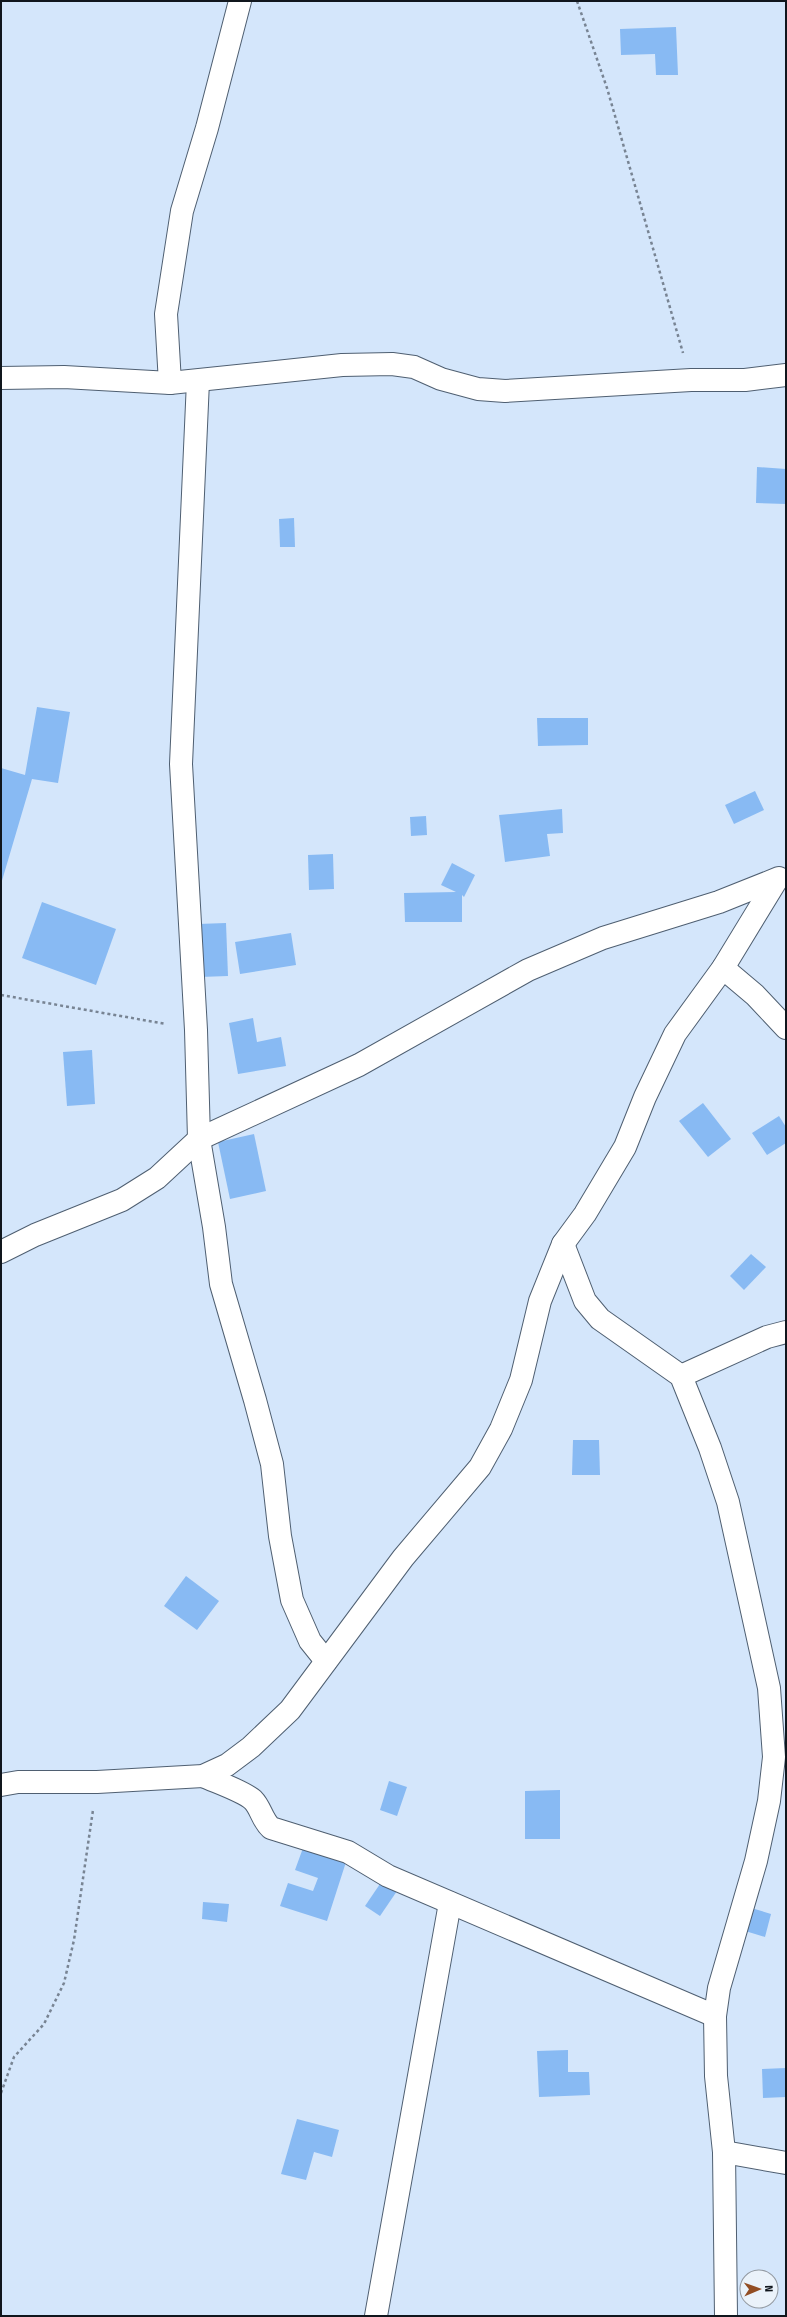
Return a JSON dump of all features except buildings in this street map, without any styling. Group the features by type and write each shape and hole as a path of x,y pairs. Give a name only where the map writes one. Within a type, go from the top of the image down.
{"street":[{"path":"170,383 166,314 182,211 207,128 240,1"},
{"path":"1,378 64,377 170,383 342,365 392,364 414,367 441,378 485,390 505,391 691,380 745,380 786,375"},
{"path":"198,381 181,764 196,1030 199,1139 214,1227 221,1284 272,1464 280,1536 292,1600 310,1641 326,1661"},
{"path":"1,1785 18,1782 97,1782 203,1776 227,1765 251,1747 290,1710 403,1558 480,1467 498,1435 521,1380 540,1301 563,1244 585,1214 624,1146 675,1034 723,968 781,877"},
{"path":"1,1252 35,1236 122,1200 157,1178 199,1139 359,1065 528,970 603,938 719,902 781,877"},
{"path":"723,968 755,995 786,1028"},
{"path":"563,1244 585,1301 600,1318 681,1376 710,1448 728,1502 769,1688 774,1757 769,1801 756,1861 728,1951 719,1988 715,2016 716,2076 724,2152 726,2316"},
{"path":"681,1376 767,1337 786,1332"},
{"path":"203,1776 246,1795 254,1802 265,1822 272,1828 348,1852 388,1876 484,1919 715,2016"},
{"path":"376,2316 450,1903"},
{"path":"724,2152 786,2163"}],"path":[{"path":"578,1 607,88 691,380"},
{"path":"1,995 196,1030"},
{"path":"1,2093 14,2057 44,2024 64,1983 74,1940 97,1782"}]}
